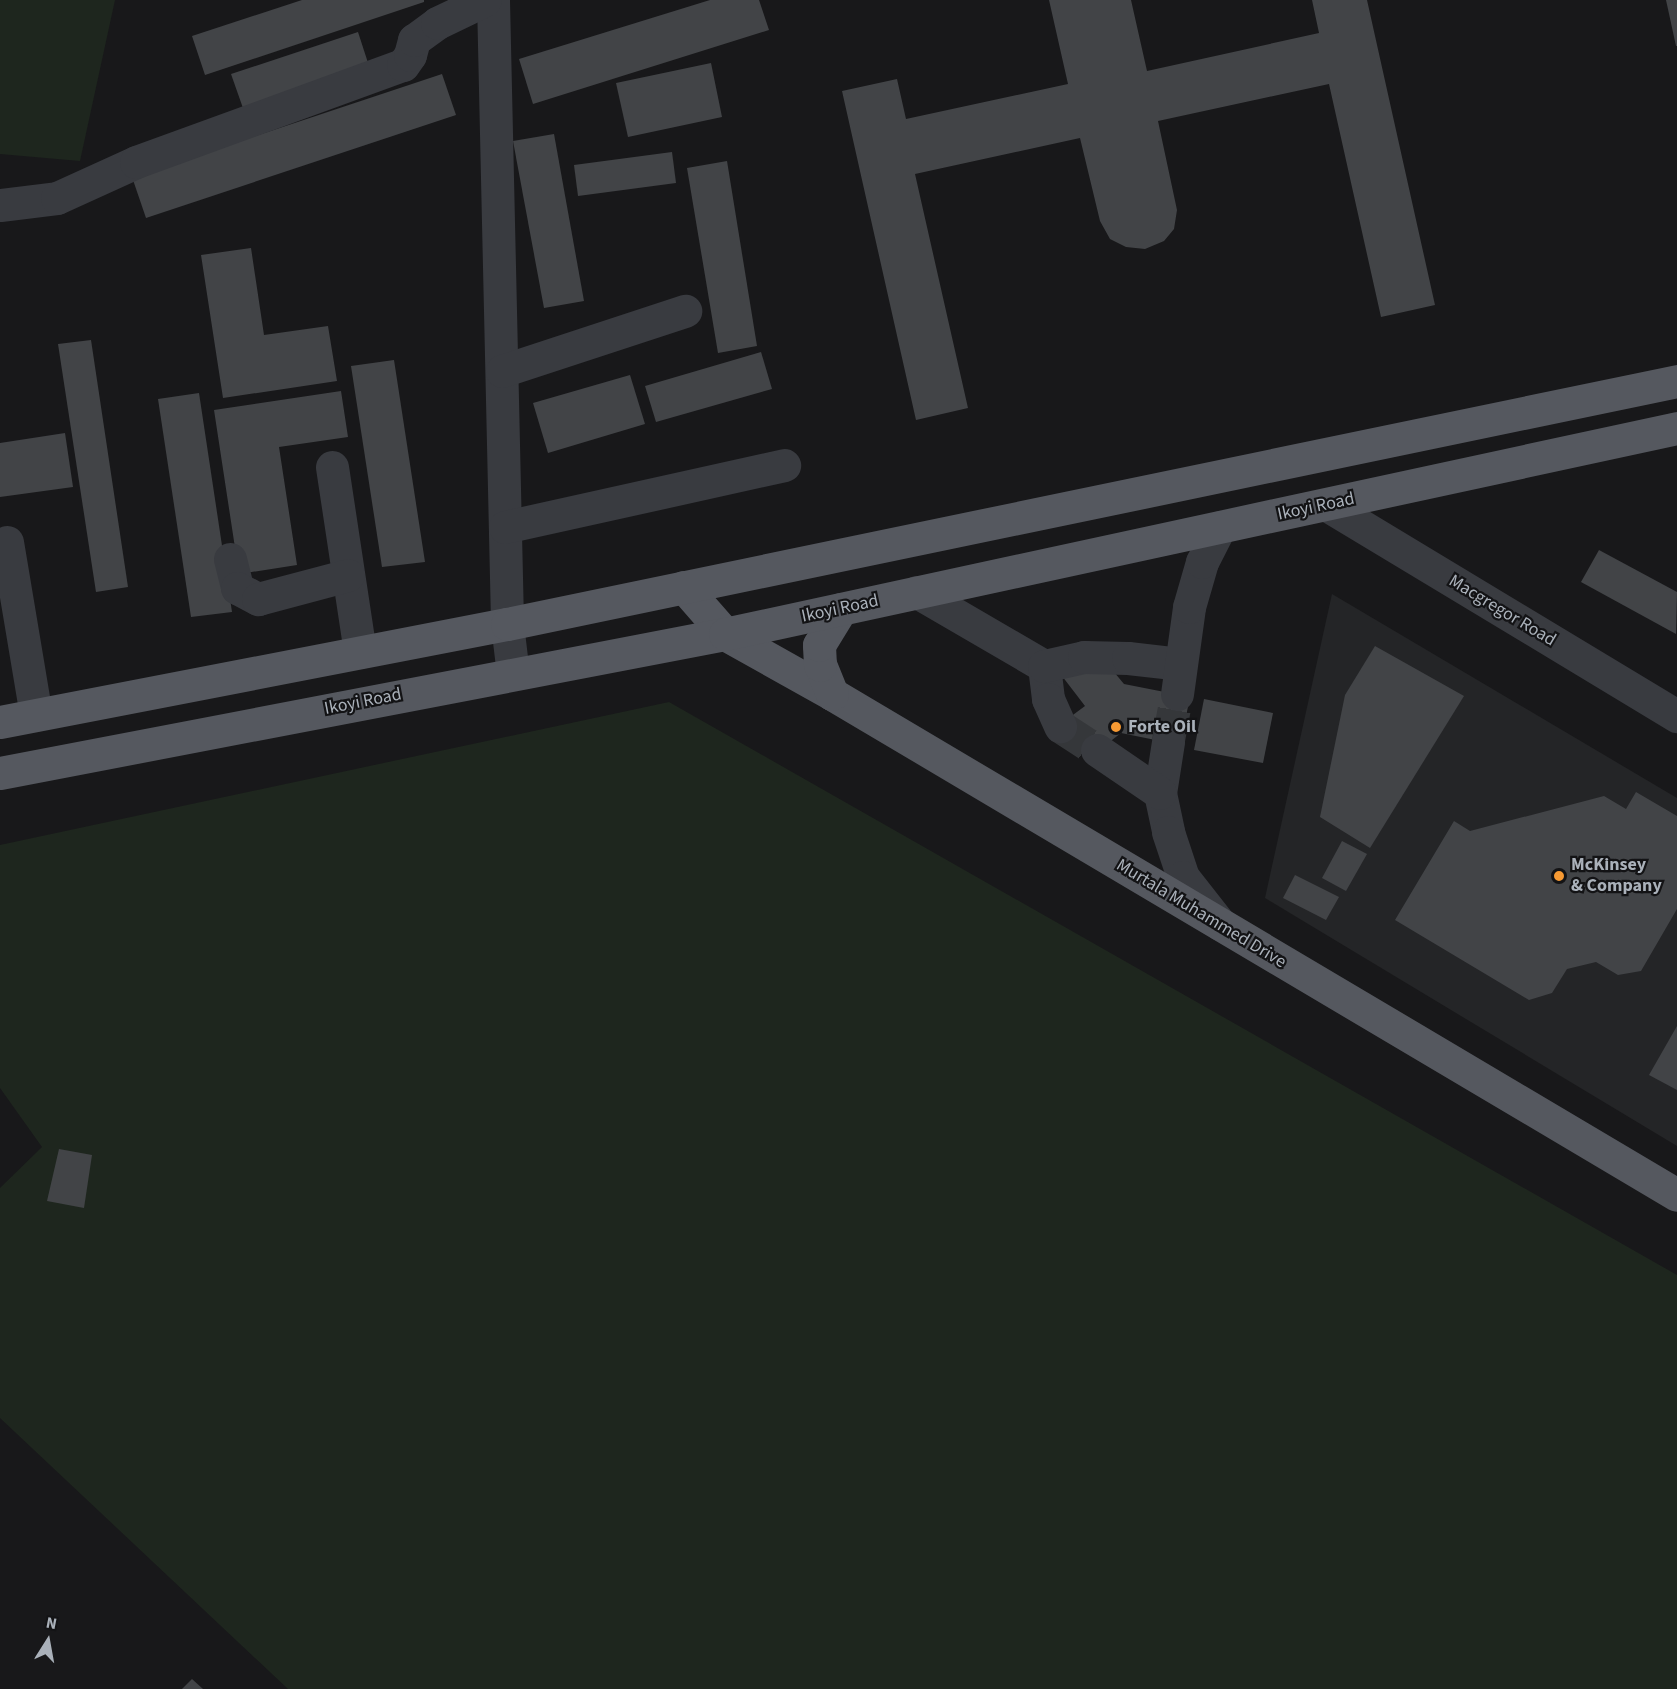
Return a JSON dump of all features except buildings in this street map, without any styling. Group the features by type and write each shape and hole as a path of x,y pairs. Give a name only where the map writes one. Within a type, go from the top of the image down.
{"main road":[{"path":"0,722 507,624 1677,381"},
{"name":"Ikoyi Road","path":"0,773 725,634 1327,506 1677,428"},
{"name":"Murtala Muhammed Drive","path":"684,587 725,634 832,694 1677,1195"},
{"path":"832,694 820,665 819,645 841,609"}],"street":[{"path":"0,205 57,198 136,162 403,66 410,55 414,40 437,23 485,0"},
{"path":"493,0 507,624 513,674"},
{"path":"502,371 685,311"},
{"path":"505,527 784,465"},
{"path":"332,467 360,652"},
{"name":"Macgregor Road","path":"1327,506 1677,716"},
{"path":"917,592 1044,666 1084,657 1128,658 1178,679 1189,607 1202,562 1220,527"},
{"path":"8,542 36,715"},
{"path":"230,559 237,588 258,599 348,575"},
{"path":"1044,666 1048,699 1060,726"},
{"path":"1168,742 1160,793 1168,832 1183,877 1221,925"},
{"path":"1097,750 1160,793"}],"shaded area":[{"path":"0,0 115,0 80,161 0,154"},
{"path":"1332,594 1677,798 1677,1146 1265,898"},
{"path":"669,702 1677,1275 1677,1689 288,1689 0,1418 0,1188 42,1147 0,1088 0,845"}],"tunnel":[{"path":"1168,742 1177,694"},
{"path":"1060,726 1097,750"}],"place":[{"name":"Forte Oil","path":"1116,727"},
{"name":"McKinsey & Company","path":"1559,876"}]}
